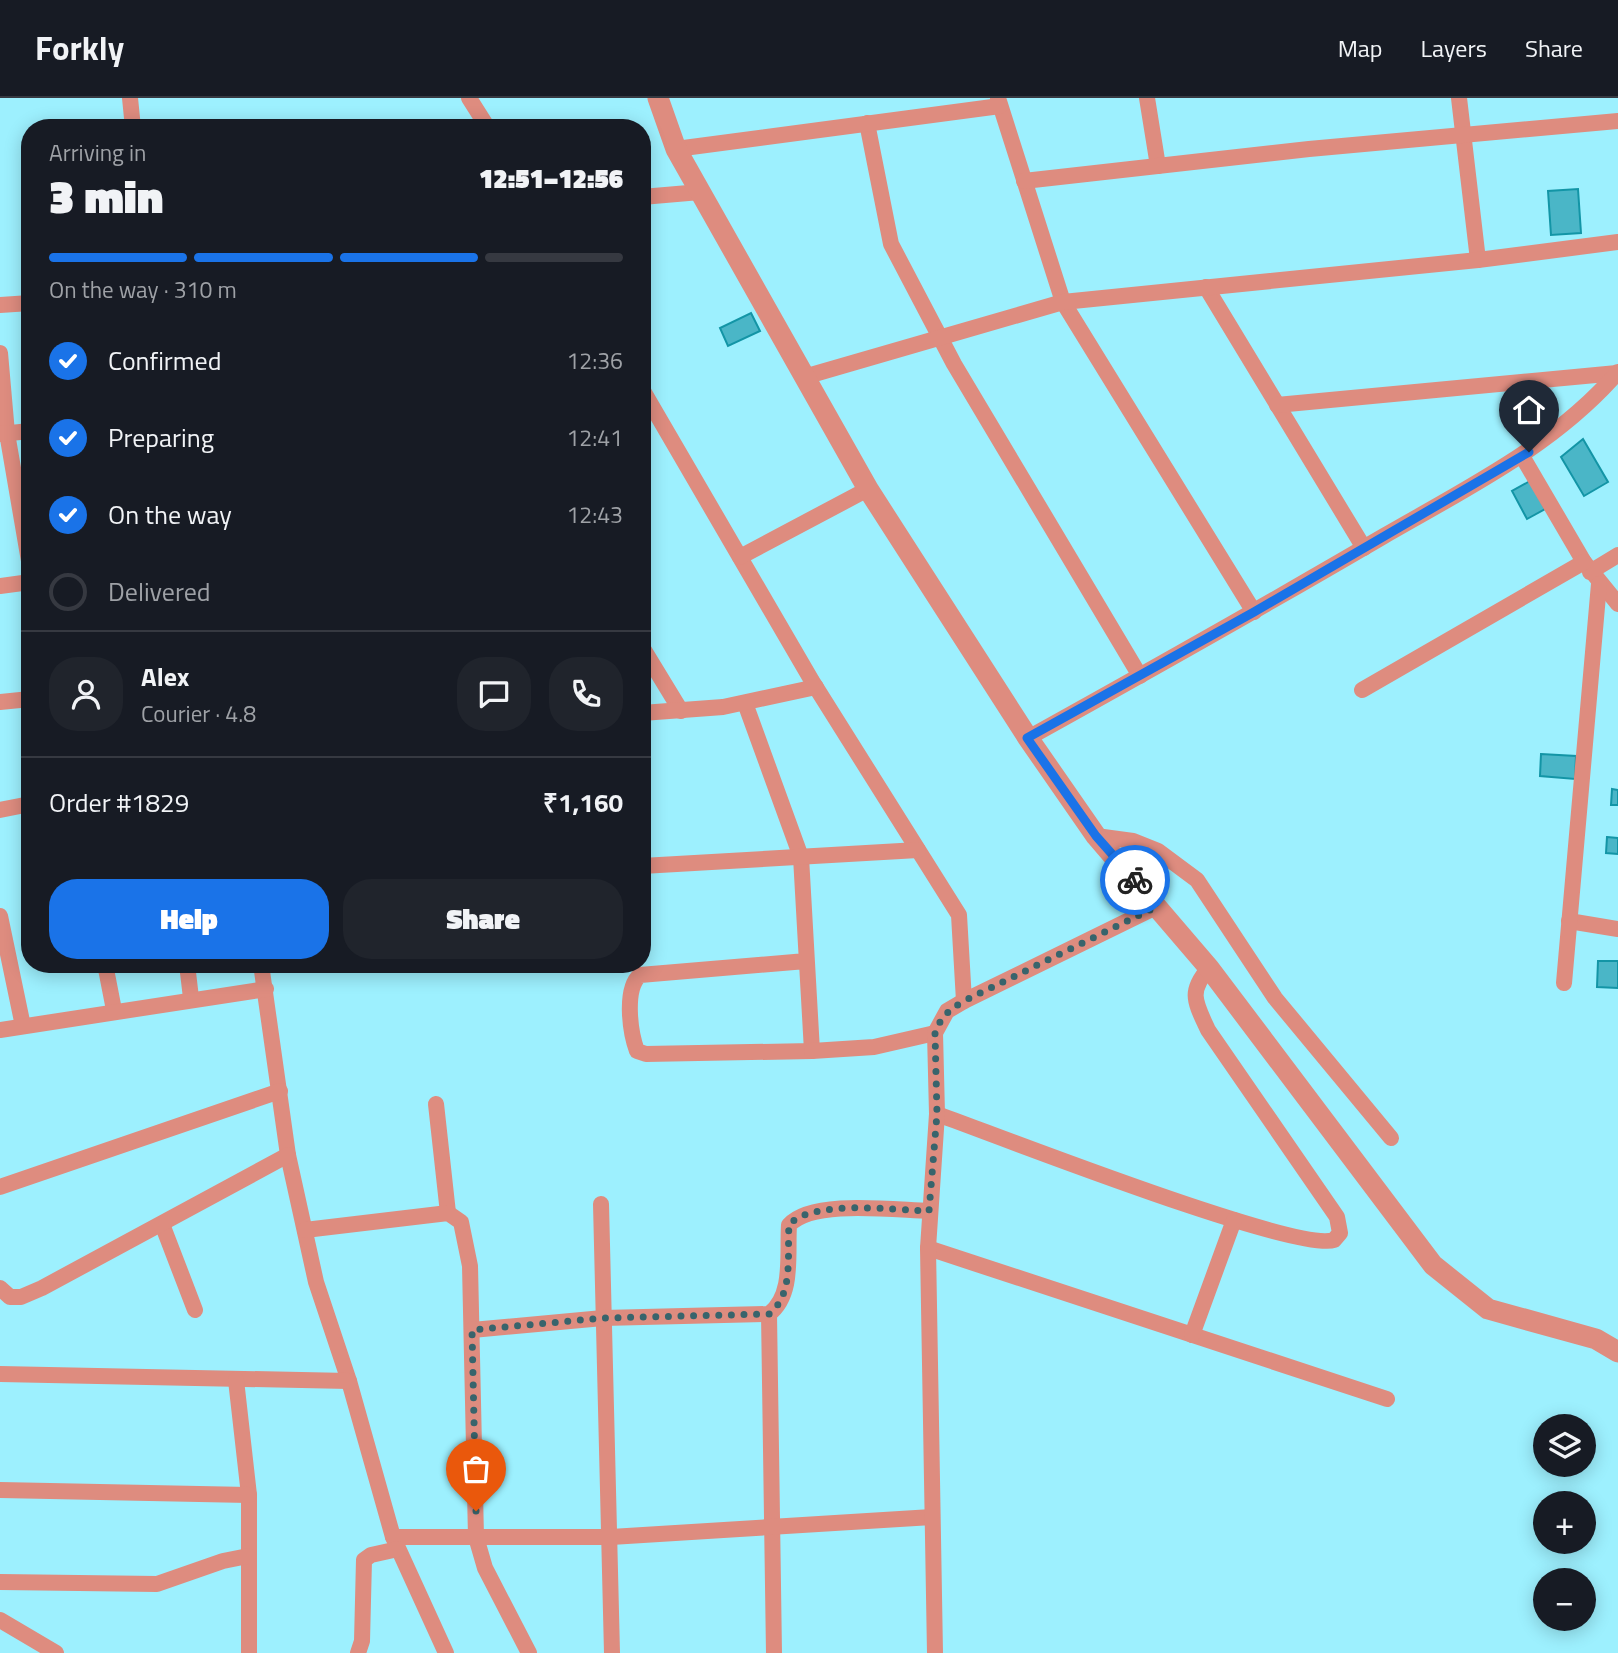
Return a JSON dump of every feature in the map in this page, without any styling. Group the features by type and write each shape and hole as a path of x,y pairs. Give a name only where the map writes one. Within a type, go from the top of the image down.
{"street":[{"path":"130,98 132,119"},
{"path":"469,98 482,119"},
{"path":"658,98 676,149 868,489 1027,738 1096,836 1209,968 1433,1265 1488,1309 1596,1339 1618,1352"},
{"path":"1147,98 1158,166"},
{"path":"1459,98 1478,260"},
{"path":"676,149 999,102 1063,302 1254,612"},
{"path":"1024,181 1618,121"},
{"path":"867,123 891,244 940,336 1140,676"},
{"path":"651,196 700,192"},
{"path":"804,377 1063,302 1478,260 1618,242"},
{"path":"1206,287 1364,548"},
{"path":"0,305 21,304"},
{"path":"0,352 4,434 21,521"},
{"path":"1277,405 1617,373"},
{"path":"1027,738 1254,612 1521,456 1600,393 1617,373"},
{"path":"651,404 816,687 959,915 964,1001"},
{"path":"1521,456 1591,573 1618,604"},
{"path":"740,557 868,489"},
{"path":"1362,690 1591,573 1618,555"},
{"path":"1564,983 1591,573"},
{"path":"0,586 21,583"},
{"path":"651,662 681,711"},
{"path":"651,713 745,703 816,687"},
{"path":"0,702 21,700"},
{"path":"745,703 802,857 812,1051"},
{"path":"0,810 21,806"},
{"path":"1096,836 1133,841 1158,852 1197,880 1275,998 1391,1138"},
{"path":"651,865 918,850"},
{"path":"935,1653 928,1248 937,1114 935,1033 947,1011 964,1001 1158,906"},
{"path":"0,916 23,1026"},
{"path":"1569,921 1618,929"},
{"path":"806,961 640,975 633,982 631,992 637,1051 646,1054 812,1051 874,1047 935,1033"},
{"path":"937,1114 1234,1220 1316,1242 1334,1240 1340,1233 1336,1217 1208,1030 1194,991 1196,983 1209,968"},
{"path":"107,973 114,1010"},
{"path":"188,973 191,998"},
{"path":"263,973 288,1155 316,1282 349,1381 395,1543 446,1653"},
{"path":"0,1030 191,998 266,989"},
{"path":"0,1187 280,1091"},
{"path":"436,1104 448,1213"},
{"path":"0,1288 10,1297 21,1297 288,1155"},
{"path":"601,1204 612,1653"},
{"path":"472,1330 603,1318 769,1314 780,1306 785,1295 789,1225 797,1217 822,1210 929,1211"},
{"path":"305,1230 448,1213 461,1222 470,1266 476,1537 485,1568 529,1653"},
{"path":"1192,1335 1234,1220"},
{"path":"162,1224 195,1310"},
{"path":"928,1248 1387,1399"},
{"path":"769,1314 774,1653"},
{"path":"0,1374 349,1381"},
{"path":"236,1380 249,1494 249,1653"},
{"path":"0,1490 249,1494"},
{"path":"358,1653 362,1641 364,1560 395,1543 476,1537 611,1537 932,1517"},
{"path":"0,1582 157,1584 248,1556"},
{"path":"0,1620 55,1653"}],"building":[{"path":"1578,189 1581,233 1551,235 1548,191"},
{"path":"751,313 760,331 728,346 720,328"},
{"path":"1583,439 1608,482 1584,496 1561,457"},
{"path":"1530,481 1545,509 1527,519 1512,491"},
{"path":"1541,754 1576,756 1575,779 1540,776"},
{"path":"1612,789 1618,790 1618,805 1611,805"},
{"path":"1607,837 1618,838 1618,854 1606,853"},
{"path":"1598,961 1618,961 1618,988 1597,987"}],"way so far":[{"path":"476,1511 472,1330 603,1318 769,1314 780,1306 785,1295 789,1225 797,1217 810,1211 822,1210 929,1211 934,1176 937,1114 935,1033 939,1021 947,1011 964,1001 1026,973 1158,906 1135,880"}],"route":[{"path":"1135,880 1096,836 1027,738 1254,612 1529,452"}]}
